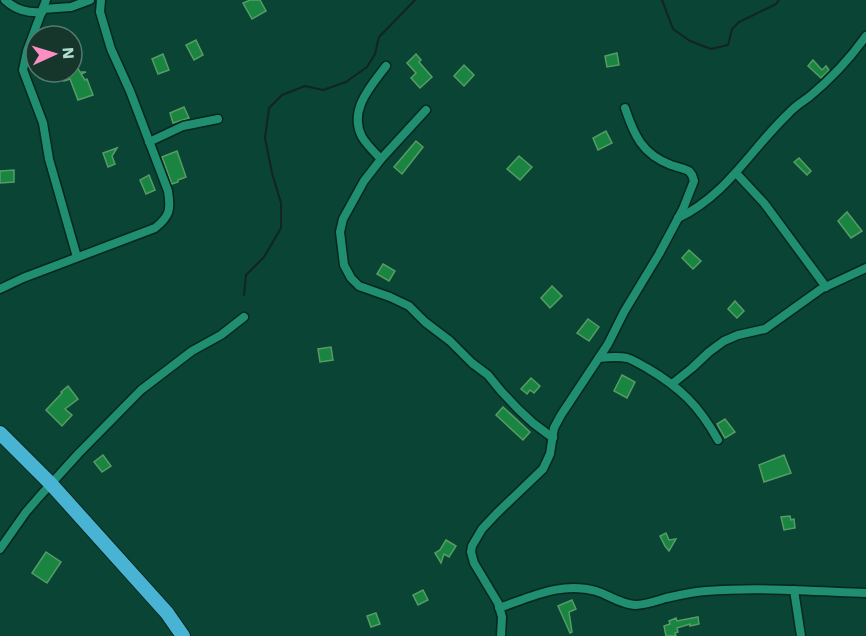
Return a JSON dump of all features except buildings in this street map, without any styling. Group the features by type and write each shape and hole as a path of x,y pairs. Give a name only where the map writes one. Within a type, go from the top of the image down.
{"highway":[{"path":"0,433 51,484 167,613 183,636"}],"street":[{"path":"5,0 27,13 71,7 90,0"},
{"path":"46,0 27,51 23,70 43,123 49,159 77,257"},
{"path":"0,290 23,278 155,228 165,220 168,214 170,204 168,191 130,91 111,49 100,12 101,0"},
{"path":"677,218 690,213 712,197 789,112 843,67 866,36"},
{"path":"381,159 361,136 358,117 364,97 386,66"},
{"path":"501,636 498,603 474,563 472,546 482,529 543,469 548,459 554,428 599,358 658,254 694,181 692,175 683,168 658,159 639,143 625,108"},
{"path":"426,111 381,159 364,181 343,219 340,232 344,265 351,278 359,286 409,306 488,375 518,409 553,438"},
{"path":"150,142 183,126 219,119"},
{"path":"736,173 764,203 826,287"},
{"path":"672,384 724,341 738,335 765,329 826,287 866,268"},
{"path":"0,549 26,512 79,453 141,390 192,351 221,335 244,317"},
{"path":"599,358 625,357 672,384 684,393 708,422 718,440"},
{"path":"499,608 556,588 597,591 616,600 635,605 702,591 759,589 866,593"},
{"path":"794,590 801,636"}],"waterway":[{"path":"244,295 246,275 264,257 281,228 281,203 265,138 269,108 282,95 305,86 323,90 346,82 367,67 375,54 379,37 415,0"},
{"path":"662,0 673,29 690,41 711,49 728,45 732,29 739,22 776,4 779,0"}]}
